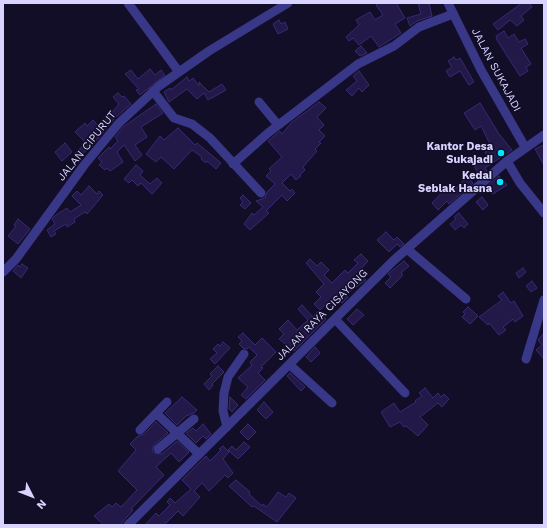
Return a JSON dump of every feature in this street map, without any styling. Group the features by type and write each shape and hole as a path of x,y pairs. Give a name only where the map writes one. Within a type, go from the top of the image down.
{"street":[{"path":"128,3 179,72"},
{"name":"JALAN CIPURUT","path":"3,272 20,253 98,148 119,123 153,91 179,72 209,51 288,3"},
{"name":"JALAN SUKAJADI","path":"448,3 481,70 525,147"},
{"path":"233,164 278,126 358,64 394,46 419,27 453,14"},
{"path":"153,91 171,115 178,120 192,124 210,138 261,193"},
{"path":"259,102 278,126"},
{"name":"JALAN RAYA CISAYONG","path":"128,525 407,249 506,160 544,135"},
{"path":"506,160 520,183 544,213"},
{"path":"407,249 466,299"},
{"path":"526,359 544,300"},
{"path":"335,319 406,393"},
{"path":"227,427 223,411 224,393 228,377 244,354"},
{"path":"290,365 332,403"},
{"path":"140,430 167,402"},
{"path":"157,414 199,454"},
{"path":"158,449 178,434 194,419"}],"building":[{"path":"380,3 396,3 405,18 395,24 401,33 379,47 371,36 359,45 353,38 349,41 346,37 359,25 356,20 370,12 375,20 383,15 376,5"},
{"path":"418,3 429,3 432,16 417,21 410,26 407,18 421,14"},
{"path":"522,3 529,3 532,7 521,16 524,20 517,26 510,20 498,30 493,24"},
{"path":"279,20 281,24 285,22 288,29 278,34 273,24"},
{"path":"504,31 508,38 514,34 519,42 525,39 528,44 521,48 531,64 526,67 528,71 520,76 497,40 496,36"},
{"path":"361,46 367,53 360,56 355,51"},
{"path":"454,57 456,60 460,58 474,82 469,85 460,71 450,77 446,71 452,67 448,61"},
{"path":"150,69 155,75 161,70 165,75 140,95 136,90 139,89 125,74 131,70 138,79"},
{"path":"359,71 369,85 362,92 359,88 352,96 346,90 357,81 353,76"},
{"path":"187,77 189,81 193,78 199,86 199,82 209,92 222,84 226,90 208,100 204,93 197,99 187,89 169,102 164,92 170,88 171,90"},
{"path":"118,93 122,97 124,96 131,104 114,119 93,145 78,157 75,153 86,143 75,132 85,123 87,126 93,120 99,127 119,104 113,97"},
{"path":"319,102 326,108 317,117 324,125 319,130 325,136 315,149 317,151 303,167 305,170 300,175 301,176 296,180 291,174 282,183 290,191 292,189 295,193 287,201 282,195 266,211 269,213 250,230 244,224 252,213 254,215 263,207 256,201 265,198 267,192 275,184 266,176 271,171 269,169 282,157 268,141 280,131 282,134 291,123"},
{"path":"480,103 499,134 512,150 485,168 487,171 480,176 474,166 488,158 485,152 492,148 481,126 475,130 464,113"},
{"path":"156,104 163,113 141,127 147,137 135,145 142,155 135,161 124,145 117,152 123,162 110,171 107,168 105,170 99,165 102,162 98,158 109,147 110,149 118,141 115,137 123,127"},
{"path":"178,128 195,145 197,143 221,163 216,169 207,161 206,163 201,159 202,157 192,150 174,169 161,157 156,162 146,154 160,136 164,140"},
{"path":"65,143 72,152 62,161 55,152"},
{"path":"544,145 544,165 535,149"},
{"path":"136,165 143,171 140,175 150,184 157,178 162,183 152,194 141,183 138,186 132,180 129,183 124,179"},
{"path":"499,176 507,185 493,194 486,187"},
{"path":"467,177 473,183 449,204 447,201 438,210 432,203 448,186 453,191"},
{"path":"89,186 97,194 99,191 103,195 87,214 85,212 74,219 75,222 67,227 66,224 54,231 56,234 51,237 47,230 55,224 52,219 67,208 70,212 81,205 72,196 77,191 81,195"},
{"path":"243,195 251,203 245,209 240,205 243,202 240,198"},
{"path":"482,197 488,205 483,210 476,202"},
{"path":"459,213 468,224 464,228 461,225 455,230 450,224 456,219 454,217"},
{"path":"18,219 30,229 18,244 8,236 16,226 14,225"},
{"path":"386,232 394,240 397,237 404,244 400,247 397,244 389,252 377,240"},
{"path":"361,254 368,261 358,272 366,280 345,295 348,297 342,303 340,301 333,308 327,303 320,310 314,304 321,297 316,292 324,284 306,263 310,259 317,266 321,262 329,270 324,275 332,283 345,270 348,273 358,263 354,260"},
{"path":"404,261 409,266 401,273 403,275 390,288 385,283 391,277 388,274"},
{"path":"22,264 28,268 21,278 13,271 18,265 20,267"},
{"path":"523,268 526,272 519,278 516,273"},
{"path":"532,281 537,288 531,292 526,286"},
{"path":"503,292 511,303 514,301 523,316 515,322 513,319 503,327 506,330 499,335 489,323 488,325 479,317 502,300 498,296"},
{"path":"302,305 313,317 318,311 326,319 294,351 279,339 284,334 279,329 288,320 297,330 308,320 298,309"},
{"path":"468,307 478,316 470,324 462,317 465,314 463,312"},
{"path":"357,309 364,315 353,325 347,319"},
{"path":"243,333 255,345 262,338 276,352 261,367 263,368 258,373 265,380 246,399 241,395 248,387 238,378 252,365 250,362 257,355 249,347 247,349 243,348 239,344 242,341 238,337"},
{"path":"544,333 544,359 536,350 542,345 538,340"},
{"path":"223,342 230,348 215,364 210,359 217,353 213,349 218,344 220,346"},
{"path":"315,347 320,353 311,362 306,357"},
{"path":"218,366 224,372 212,384 213,385 209,390 204,384 212,376 210,374"},
{"path":"290,373 305,387 301,391 287,376"},
{"path":"425,388 433,398 438,393 441,397 444,394 449,399 442,407 438,403 420,417 428,425 418,436 406,426 404,427 400,422 390,427 381,412 394,403 400,412 416,402 415,401 422,396 419,393"},
{"path":"182,397 197,410 186,416 177,425 165,413"},
{"path":"230,397 238,405 232,412 229,409"},
{"path":"264,402 273,412 266,419 257,410"},
{"path":"156,422 168,433 154,445 152,450 154,453 162,454 177,441 189,452 179,462 171,453 156,467 164,475 131,509 133,510 120,525 104,525 94,516 109,504 112,507 116,503 121,507 137,490 118,471 136,450 130,444 138,436 144,434"},
{"path":"203,424 211,434 206,439 203,436 196,443 186,433 193,428 196,431"},
{"path":"248,424 256,432 248,440 240,432"},
{"path":"244,442 250,447 238,459 228,450 232,446 236,450"},
{"path":"223,446 229,452 223,459 233,473 228,478 225,475 209,491 202,483 194,491 200,497 183,516 178,511 164,525 145,525 156,513 159,516 170,505 167,502 170,498 175,503 191,489 182,480 206,456 210,461"},
{"path":"236,480 250,492 249,494 262,506 263,504 267,507 278,492 286,497 289,493 296,498 277,522 254,506 252,507 229,486"}],"place":[{"name":"Kantor Desa Sukajadi","path":"501,153"},
{"name":"Kedai Seblak Hasna","path":"500,182"}]}
